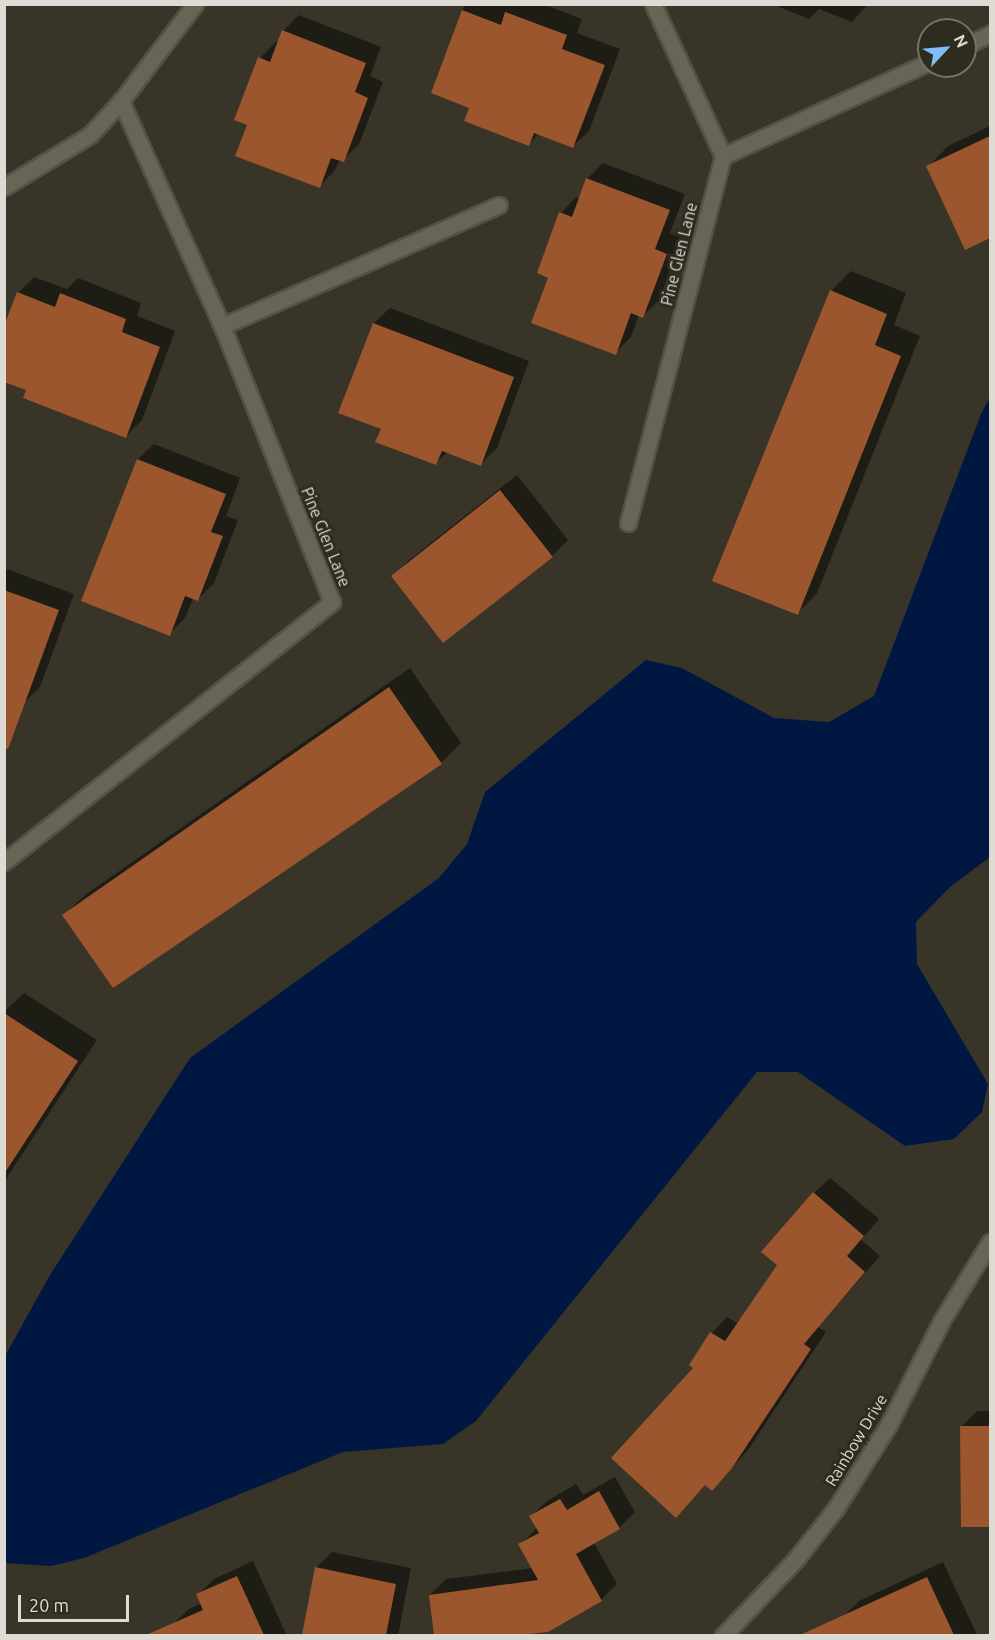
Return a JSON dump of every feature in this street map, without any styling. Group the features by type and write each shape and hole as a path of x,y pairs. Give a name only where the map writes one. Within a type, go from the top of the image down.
{"street":[{"path":"4,187 90,135 122,101 195,4"},
{"path":"653,4 723,156 917,67"},
{"name":"Pine Glen Lane","path":"4,862 332,602 222,326 122,101"},
{"name":"Pine Glen Lane","path":"628,523 723,156"},
{"path":"222,326 499,205"},
{"name":"Rainbow Drive","path":"723,1635 738,1630 836,1508 888,1426 942,1320 990,1243"}],"water":[{"path":"990,397 990,857 950,887 916,922 917,964 988,1084 982,1112 954,1139 905,1146 798,1072 757,1072 476,1421 443,1444 343,1452 84,1558 51,1566 5,1563 5,1356 50,1275 190,1058 439,878 467,844 485,792 646,660 682,668 774,718 829,722 874,696 981,414"}],"building":[{"path":"462,10 501,25 505,12 567,35 562,49 605,65 573,148 534,133 529,146 464,121 469,108 431,93"},
{"path":"282,30 366,63 355,92 368,98 344,162 331,158 320,188 235,156 247,125 234,120 258,57 270,62"},
{"path":"990,136 990,238 965,250 926,166"},
{"path":"586,178 670,210 655,249 667,254 643,318 631,313 616,355 531,323 548,278 537,273 559,212 572,217"},
{"path":"830,290 887,314 875,345 901,356 798,615 712,581"},
{"path":"17,292 55,307 60,293 126,319 122,332 160,347 126,438 23,398 26,390 4,382 4,326"},
{"path":"373,323 514,377 481,466 442,451 436,465 375,442 381,429 338,413"},
{"path":"137,459 226,494 211,532 223,536 198,601 185,596 170,636 81,601"},
{"path":"500,490 553,557 443,643 391,576"},
{"path":"4,590 59,610 8,749 4,748"},
{"path":"389,687 442,764 113,988 62,915"},
{"path":"4,1013 78,1061 4,1174"},
{"path":"813,1192 864,1236 847,1256 865,1272 804,1344 811,1349 732,1468 712,1491 705,1485 676,1518 611,1458 693,1368 689,1365 710,1332 725,1341 777,1265 761,1252"},
{"path":"960,1426 990,1426 990,1527 961,1527"},
{"path":"599,1491 620,1529 576,1554 602,1601 548,1632 519,1635 434,1635 429,1595 538,1580 518,1544 539,1533 529,1516 560,1499 567,1510"},
{"path":"315,1567 396,1584 386,1635 302,1635"},
{"path":"237,1576 264,1635 146,1635 203,1610 196,1594"},
{"path":"927,1577 954,1635 800,1635"}]}
